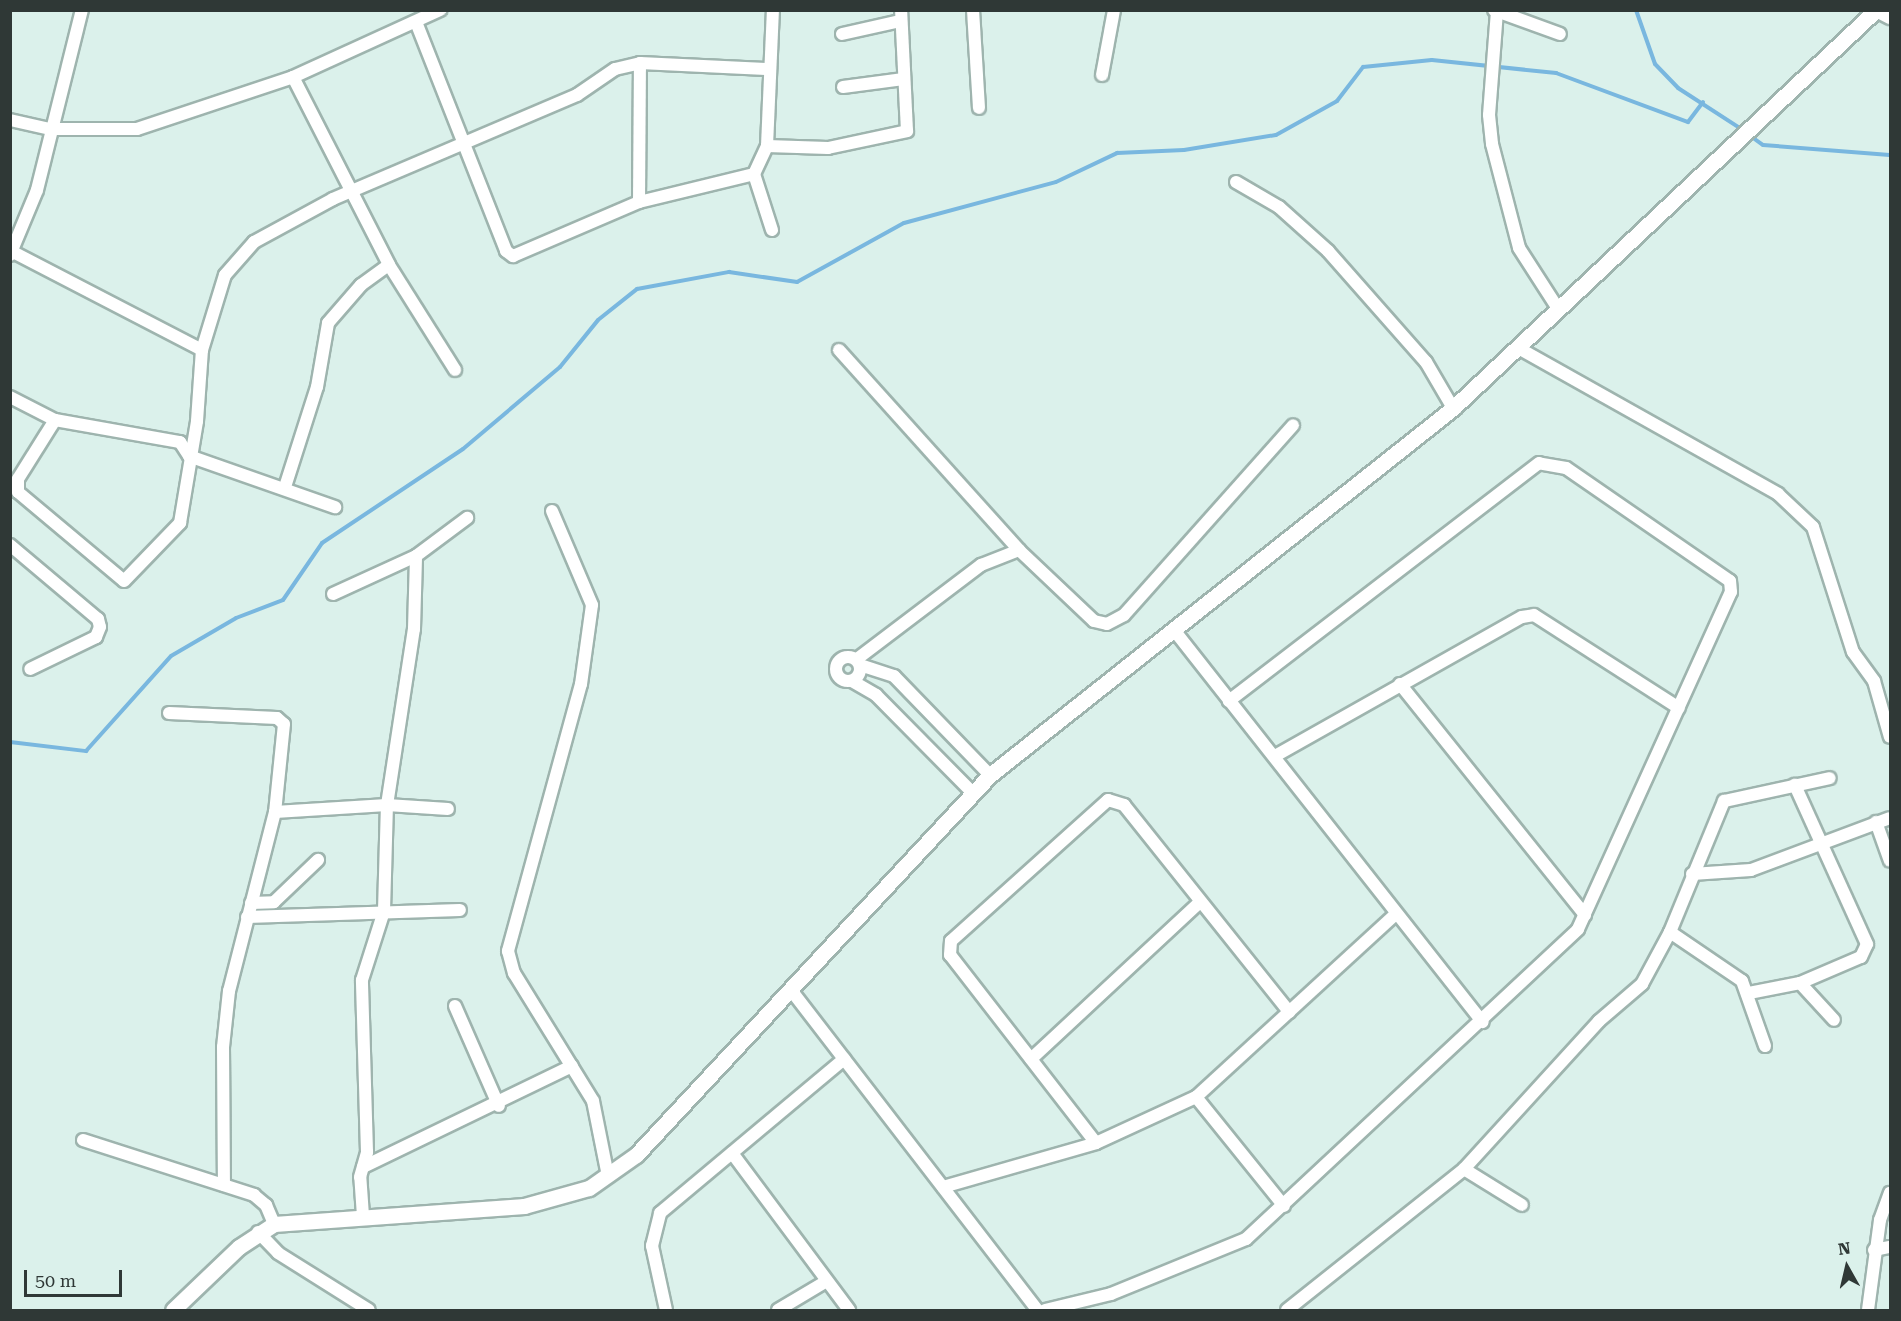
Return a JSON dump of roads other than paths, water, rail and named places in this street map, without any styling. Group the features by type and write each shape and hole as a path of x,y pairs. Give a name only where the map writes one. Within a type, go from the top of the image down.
{"street":[{"path":"82,10 51,129 38,190 12,254 202,350"},
{"path":"10,120 51,129 137,129 293,76 440,10"},
{"path":"772,10 766,69 767,146 754,174 772,230"},
{"path":"973,10 979,108"},
{"path":"1102,75 1114,10"},
{"path":"1559,310 1512,232 1489,115 1496,11 1560,34"},
{"path":"177,1309 258,1232 274,1224 524,1206 589,1188 608,1176 652,1138 990,775 1453,408 1520,349 1875,11 1890,18"},
{"path":"767,146 828,148 899,135 907,131 900,16 842,34"},
{"path":"416,22 506,251 513,256 639,202 754,174"},
{"path":"55,420 18,479 18,492 118,581 147,561 180,523 202,350 225,275 254,242 354,192 577,95 615,69 640,63 766,69"},
{"path":"639,202 640,63"},
{"path":"293,76 354,192 389,266 455,370"},
{"path":"843,87 903,79"},
{"path":"1236,182 1279,207 1328,251 1426,362 1453,408"},
{"path":"285,487 314,399 328,323 361,285 389,266"},
{"path":"1520,349 1778,494 1813,527 1853,652 1874,681 1890,737"},
{"path":"839,350 1019,550 1094,621 1107,624 1124,615 1293,425"},
{"path":"10,397 55,420 180,442 189,456 285,487 335,507"},
{"path":"1046,1311 1112,1294 1246,1239 1482,1022 1578,929 1731,592 1730,581 1550,462 1526,471 1229,701"},
{"path":"552,511 592,605 581,684 508,951 514,973 593,1101 608,1176"},
{"path":"333,594 417,556 468,518"},
{"path":"10,545 98,619 100,627 96,637 30,669"},
{"path":"852,681 858,662 981,565 1019,550"},
{"path":"363,1216 363,1167 367,1152 362,980 384,911 387,805 414,629 417,556"},
{"path":"1275,756 1400,684 1534,615 1679,708"},
{"path":"1174,630 1482,1022"},
{"path":"972,792 876,694 852,681 840,679 836,666 844,657 894,676 990,775"},
{"path":"1400,684 1585,915"},
{"path":"169,713 277,718 284,724 275,812 247,917 223,1047 224,1185"},
{"path":"1287,1311 1464,1169 1599,1021 1642,984 1670,932 1724,801 1830,778"},
{"path":"1749,993 1800,983 1861,957 1867,944 1795,785"},
{"path":"1096,1143 950,955 951,941 1108,800 1124,805 1199,903 1290,1012"},
{"path":"275,812 387,805 448,808"},
{"path":"1692,874 1750,870 1822,846 1890,818"},
{"path":"1876,822 1890,861"},
{"path":"251,903 274,902 318,860"},
{"path":"1031,1059 1199,903"},
{"path":"247,917 460,910"},
{"path":"943,1187 1096,1143 1196,1097 1396,914"},
{"path":"1670,932 1742,981 1749,993 1765,1046"},
{"path":"1800,983 1834,1020"},
{"path":"791,990 1037,1311"},
{"path":"455,1006 498,1106"},
{"path":"666,1311 651,1246 660,1213 844,1059"},
{"path":"363,1167 498,1106 572,1066"},
{"path":"1196,1097 1284,1206"},
{"path":"83,1140 254,1195 266,1204 274,1224"},
{"path":"732,1153 825,1282 849,1311"},
{"path":"1464,1169 1522,1205"},
{"path":"1868,1311 1874,1250 1890,1193"},
{"path":"258,1232 278,1253 369,1311"},
{"path":"1874,1250 1890,1247"},
{"path":"778,1311 825,1282"}],"waterway":[{"path":"1636,10 1655,64 1678,88 1743,130"},
{"path":"10,742 86,751 171,656 236,618 283,600 322,543 463,449 560,367 598,320 637,289 729,272 797,282 904,223 1056,182 1117,153 1184,150 1276,135 1337,101 1363,67 1432,60 1556,73 1688,122 1703,102"},
{"path":"1749,135 1763,145 1890,155"}]}
